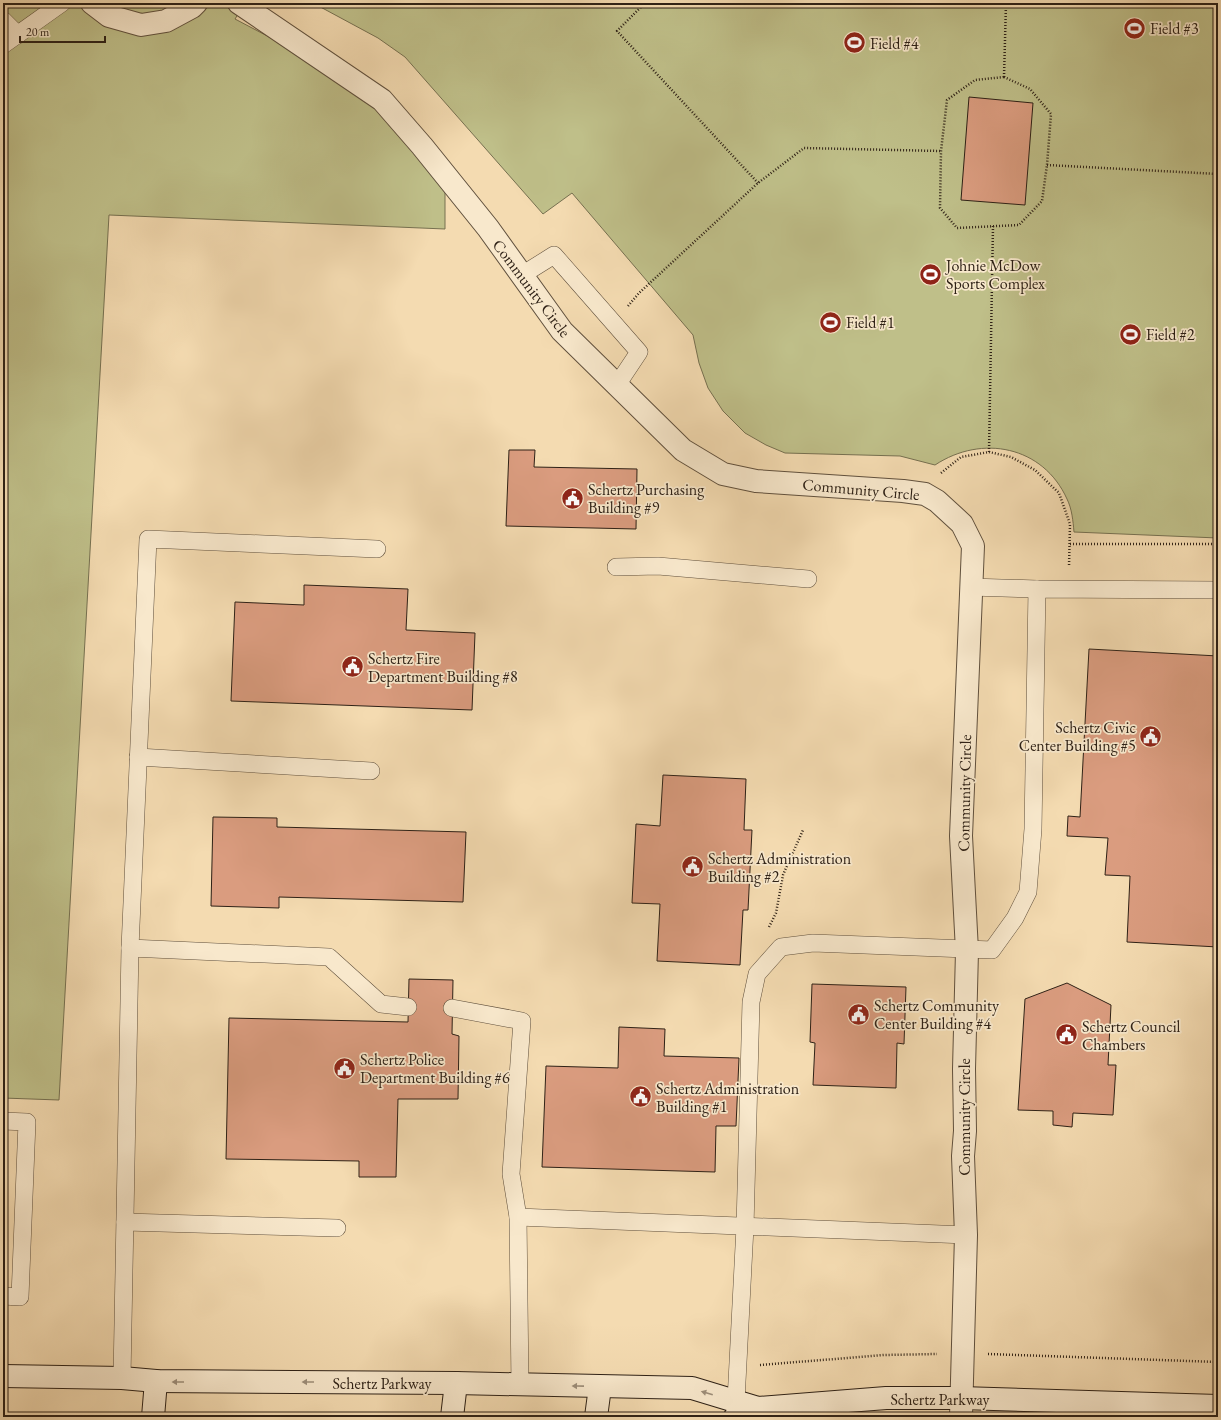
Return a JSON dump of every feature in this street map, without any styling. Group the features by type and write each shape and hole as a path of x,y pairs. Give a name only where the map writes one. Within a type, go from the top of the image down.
{"street":[{"path":"92,3 109,16 141,25 166,22 192,7 196,3"},
{"name":"Community Circle","path":"239,3 382,100 422,146 474,211 562,331 683,450 723,474 756,481 903,491 925,494 937,500 962,524 973,546 970,587 961,836 967,951 964,1069 965,1131 963,1156 966,1235 961,1407"},
{"name":"Schertz Parkway","path":"3,1376 122,1378 156,1381 456,1383 692,1388 735,1409 886,1398 961,1407 1164,1411 1218,1406"},
{"path":"153,1417 156,1381"},
{"path":"452,1417 456,1383"},
{"path":"596,1417 600,1387"}],"lane":[{"path":"3,45 62,3"},
{"path":"3,20 18,34"},
{"path":"522,275 554,255 614,323 639,352 617,385"},
{"path":"122,1378 130,948 148,539 377,549"},
{"path":"616,567 658,566 808,580"},
{"path":"970,587 1218,590"},
{"path":"735,1409 744,1227 751,1002 757,974 781,947 813,943 967,951 992,950 1015,918 1028,892 1033,829 1037,589"},
{"path":"138,757 371,771"},
{"path":"130,948 329,957 381,1004 408,1007"},
{"path":"452,1008 522,1021 511,1174 518,1217 520,1385"},
{"path":"3,1121 27,1122 20,1297 3,1296"},
{"path":"518,1217 966,1235"},
{"path":"125,1222 337,1228"}],"path":[{"path":"645,3 617,31 758,183"},
{"path":"1004,77 1006,3"},
{"path":"1004,77 1030,89 1051,114 1047,165 1042,201 1019,225 957,228 940,208 941,151 947,100 975,80 1004,77"},
{"path":"614,323 639,293 758,183 804,148 941,151"},
{"path":"1047,165 1218,174"},
{"path":"989,452 992,226"},
{"path":"925,494 945,469 961,457 989,452 1011,457 1034,470 1059,493 1070,524 1070,544 1218,544"},
{"path":"766,934 776,913 783,875 803,830"}],"green space":[{"path":"3,3 245,3 235,19 292,49 364,97 445,182 445,229 109,215 59,1100 3,1098"},
{"name":"Johnie McDow Sports Complex","path":"313,3 1218,3 1218,538 1074,532 1069,503 1056,481 1043,467 1027,457 1010,450 991,448 972,450 953,455 935,465 900,456 785,453 766,445 745,433 723,411 708,388 699,363 693,335 572,193 543,214 405,57 378,38"}],"building":[{"path":"969,97 1033,103 1025,205 961,200"},
{"name":"Schertz Purchasing Building #9","path":"509,450 535,450 534,467 637,469 636,529 506,526"},
{"name":"Schertz Fire Department Building #8","path":"304,585 408,589 406,630 475,633 472,710 231,701 235,602 304,605"},
{"name":"Schertz Civic Center Building #5","path":"1089,649 1218,656 1218,947 1127,942 1130,876 1105,875 1108,838 1067,836 1068,816 1080,817"},
{"name":"Schertz Administration Building #2","path":"663,775 746,779 744,830 752,830 748,910 743,910 740,965 657,961 660,904 632,903 636,824 660,826"},
{"path":"213,817 277,818 277,827 466,832 463,902 279,897 279,908 211,906"},
{"name":"Schertz Police Department Building #6","path":"409,979 453,980 452,1034 459,1036 458,1099 398,1099 396,1177 359,1177 359,1161 226,1159 229,1018 408,1022"},
{"name":"Schertz Council Chambers","path":"1067,983 1111,1005 1108,1065 1116,1065 1113,1115 1073,1113 1072,1127 1053,1125 1053,1111 1018,1110 1025,999"},
{"name":"Schertz Community Center Building #4","path":"812,984 906,987 904,1044 897,1043 896,1088 813,1085 815,1043 810,1042"},
{"name":"Schertz Administration Building #1","path":"619,1027 665,1029 664,1056 739,1058 736,1126 716,1126 715,1172 542,1167 546,1066 618,1068"}],"place":[{"name":"Field #3","path":"1135,28"},
{"name":"Field #4","path":"854,43"},
{"name":"Johnie McDow Sports Complex","path":"930,274"},
{"name":"Field #1","path":"830,322"},
{"name":"Field #2","path":"1130,334"},
{"name":"Schertz Purchasing Building #9","path":"572,498"},
{"name":"Schertz Fire Department Building #8","path":"353,667"},
{"name":"Schertz Civic Center Building #5","path":"1151,736"},
{"name":"Schertz Administration Building #2","path":"692,867"},
{"name":"Schertz Community Center Building #4","path":"858,1014"},
{"name":"Schertz Council Chambers","path":"1066,1035"},
{"name":"Schertz Police Department Building #6","path":"344,1068"},
{"name":"Schertz Administration Building #1","path":"641,1097"}]}
